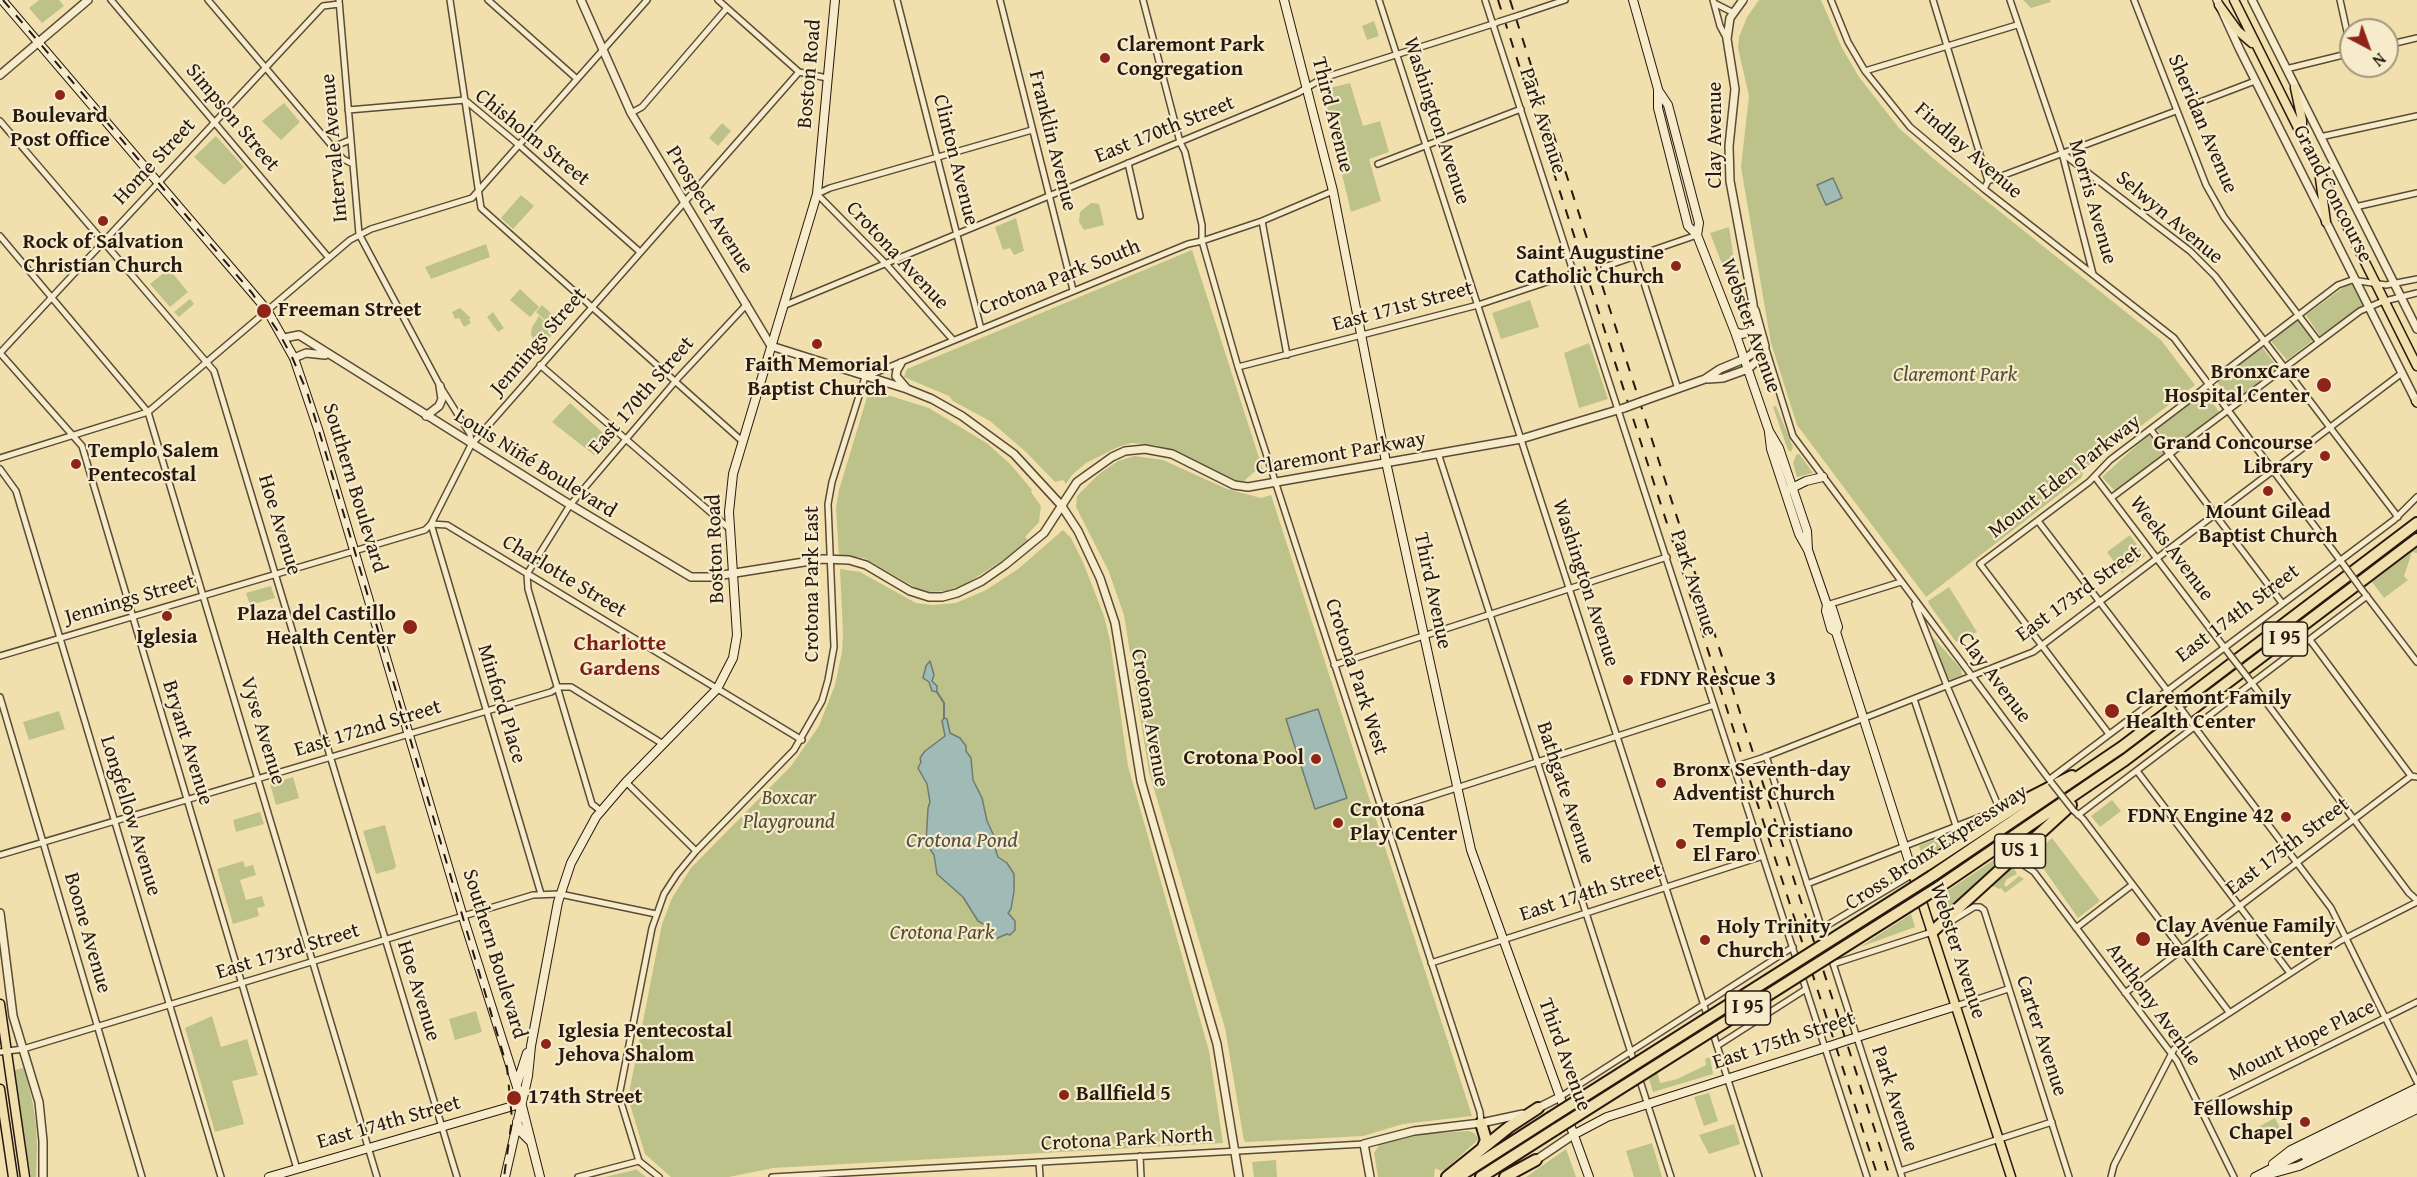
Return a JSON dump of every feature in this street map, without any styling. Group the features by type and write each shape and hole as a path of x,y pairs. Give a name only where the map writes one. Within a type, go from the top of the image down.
{"highway":[{"name":"Cross Bronx Expressway","path":"1458,1177 1932,876 2087,772 2417,523"},
{"name":"Cross Bronx Expressway","path":"1481,1177 1939,887 2110,771 2417,539"},
{"name":"US 1","path":"1932,932 2110,771"},
{"name":"US 1","path":"1913,874 2029,798 2066,778 2087,772"},
{"path":"1447,1177 1513,1124 1538,1108"},
{"path":"1481,1123 1486,1140 1482,1150"},
{"path":"1505,1177 1536,1160"}],"main road":[{"name":"Southern Boulevard","path":"2,0 267,310 294,358 318,429 463,917 516,1086 540,1177"},
{"name":"Third Avenue","path":"1284,0 1333,191 1386,462 1471,850 1589,1177"},
{"name":"Webster Avenue","path":"1633,0 1658,89 1658,108 1689,226 1697,235 1735,332 1769,431 1771,449 1789,490 1799,534 1808,550 1827,605 1832,608 1838,627 1836,632 1863,720 2012,1177"},
{"name":"Grand Concourse","path":"2234,0 2417,366"},
{"name":"Boston Road","path":"531,1046 560,894 577,849 601,811 626,782 717,689 731,663 736,643 731,488 742,441 817,194 835,2"},
{"path":"2218,2 2238,31 2256,47"},
{"path":"2295,88 2302,120 2302,137"},
{"path":"2319,172 2326,222"},
{"path":"1735,332 1741,334 1751,332 1754,324"},
{"path":"1789,490 1823,477"},
{"path":"0,1005 3,1052 25,1177"},
{"name":"East 175th Street","path":"1574,1135 1601,1119 1648,1103 1956,1006"},
{"path":"516,1086 521,1067 531,1046"},
{"path":"505,1177 528,1076 531,1046"},
{"path":"0,1089 13,1177"},
{"path":"2265,1174 2416,1095"},
{"name":"East 174th Street","path":"269,1177 520,1104"},
{"path":"2255,1177 2299,1166 2417,1108"},
{"path":"516,1121 521,1132 531,1142"}],"street":[{"path":"0,75 88,0"},
{"name":"Simpson Street","path":"111,0 329,258"},
{"path":"208,0 333,147 344,159 353,164"},
{"path":"450,0 482,208 742,441"},
{"path":"488,0 577,79"},
{"name":"Prospect Avenue","path":"581,0 631,113 771,346"},
{"path":"0,458 148,412 359,234 371,228 468,201 478,193 647,0"},
{"path":"718,0 799,72 827,78"},
{"name":"Clinton Avenue","path":"897,0 981,329"},
{"name":"Franklin Avenue","path":"1000,0 1073,290"},
{"name":"Crotona Park West","path":"1143,0 1180,142 1185,152 1202,225 1202,241 1238,367 1480,1112 1481,1123"},
{"name":"Washington Avenue","path":"1379,0 1759,1177"},
{"name":"Park Avenue","path":"1485,0 1496,23 1574,273 1622,409 1714,705 1737,766 1806,989 1828,1047 1867,1177"},
{"name":"East 170th Street","path":"782,307 1298,93 1307,86 1397,53 1565,0"},
{"path":"1727,39 1728,26 1743,0"},
{"name":"Findlay Avenue","path":"1830,0 1848,42 1865,71 1911,127 1984,189 2093,274"},
{"path":"1933,0 1988,181"},
{"name":"Morris Avenue","path":"2010,0 2062,153 2093,274 2166,330 2210,384 2227,411 2417,662"},
{"name":"Sheridan Avenue","path":"2134,0 2206,185 2224,217 2318,341"},
{"name":"Grand Concourse","path":"2252,0 2417,329"},
{"path":"2340,0 2344,18"},
{"name":"Clay Avenue","path":"1714,1 1734,12"},
{"name":"Clay Avenue","path":"1714,1 1720,26 1727,39 1735,89 1729,146 1730,181 1753,304 1793,436 1971,677 2229,1012"},
{"name":"Home Street","path":"0,353 323,6 339,2"},
{"name":"Intervale Avenue","path":"339,2 359,234 440,386 470,434 471,445"},
{"name":"Grand Concourse","path":"2218,2 2255,81 2417,402"},
{"path":"631,113 642,107 727,8"},
{"path":"1865,71 2017,25"},
{"path":"2399,42 2417,38"},
{"path":"2286,69 2339,55"},
{"name":"Jennings Street","path":"0,656 425,530 431,524 471,445 799,72"},
{"path":"2200,102 2255,81"},
{"name":"Chisholm Street","path":"348,110 465,100 640,252"},
{"path":"1378,164 1521,109"},
{"path":"1984,189 1988,181 2176,111"},
{"path":"2320,137 2417,116"},
{"name":"Hoe Avenue","path":"0,121 214,371 457,1177"},
{"path":"817,194 830,188 1032,130"},
{"path":"333,147 350,140"},
{"name":"Selwyn Avenue","path":"2062,153 2190,252 2215,276 2398,517"},
{"path":"1128,163 1140,216"},
{"name":"Crotona Park South","path":"865,377 1188,244 1262,221 1333,191"},
{"name":"Crotona Avenue","path":"817,194 886,264 953,340"},
{"path":"2355,207 2417,194"},
{"path":"1262,221 1287,355"},
{"path":"1604,267 1697,235"},
{"name":"Vyse Avenue","path":"0,236 148,412 377,1177"},
{"path":"1635,255 1678,388"},
{"name":"East 171st Street","path":"1238,367 1478,305 1574,273"},
{"path":"2355,280 2376,284 2394,284 2417,279"},
{"name":"Mount Eden Parkway","path":"2042,646 1980,564 2095,477 2107,463 2298,315 2340,284 2355,280"},
{"path":"2111,498 2318,341 2369,306 2417,293"},
{"name":"East 170th Street","path":"527,574 570,505 675,382 747,304"},
{"name":"Clay Avenue","path":"1744,359 1752,354 1757,346 1753,304"},
{"name":"Louis Niñé Boulevard","path":"284,338 299,335 471,445 691,577 700,578 830,559"},
{"path":"771,346 865,377"},
{"path":"1748,369 1759,361 1765,346"},
{"name":"Bryant Avenue","path":"0,353 82,446 297,1169"},
{"path":"294,358 306,353 327,355"},
{"name":"Claremont Parkway","path":"830,559 861,563 922,596 949,596 982,581 1026,549 1048,528 1061,505 1086,475 1112,457 1131,450 1151,450 1172,454 1237,486 1252,486 1521,439 1622,409 1705,379 1720,369 1744,359"},
{"path":"901,363 896,374 907,389"},
{"path":"540,365 731,530"},
{"name":"Claremont Parkway","path":"1705,379 1723,378 1748,369"},
{"name":"East 173rd Street","path":"1737,766 1863,720 2029,654 2402,373"},
{"name":"Crotona Avenue","path":"865,377 932,399 988,433 1014,454 1061,505 1089,551 1109,600 1115,623 1142,781 1211,1020 1239,1177"},
{"name":"Crotona Park East","path":"639,1161 619,1096 656,914 669,886 696,851 802,740 822,701 832,664 834,634 827,512 829,494 865,377"},
{"path":"426,416 439,406 442,399 440,386"},
{"path":"2151,430 2282,603"},
{"name":"Bathgate Avenue","path":"1438,453 1671,1177"},
{"name":"Longfellow Avenue","path":"0,469 15,487 221,1177"},
{"name":"Weeks Avenue","path":"2095,477 2417,901"},
{"name":"East 174th Street","path":"2051,781 2109,734 2398,517 2417,497"},
{"path":"2038,521 2329,904 2417,1082"},
{"name":"Charlotte Street","path":"431,524 447,525 802,740"},
{"name":"Minford Place","path":"431,524 541,894"},
{"path":"1334,665 1667,557"},
{"path":"527,574 528,588 592,804 601,811"},
{"path":"1827,605 1901,582"},
{"path":"2078,815 2195,727 2250,681 2310,640 2367,596"},
{"path":"1807,884 1993,812 1997,808 1997,803 1912,597"},
{"path":"2310,640 2414,776"},
{"path":"2042,646 2109,734"},
{"path":"559,687 571,687 663,744"},
{"name":"East 172nd Street","path":"0,855 551,692 559,687"},
{"name":"Boone Avenue","path":"0,697 142,1177"},
{"path":"1914,699 1956,826"},
{"path":"1382,812 1714,705"},
{"name":"Park Avenue","path":"1763,757 1833,964 1854,1038 1901,1174"},
{"path":"2137,771 2290,973"},
{"name":"East 175th Street","path":"2126,993 2414,776"},
{"path":"626,782 696,851"},
{"name":"East 174th Street","path":"1431,963 1763,856"},
{"name":"Anthony Avenue","path":"2025,866 2032,870 2171,1054 2234,1177"},
{"path":"1821,929 1913,874"},
{"path":"2076,928 2132,885"},
{"name":"East 173rd Street","path":"3,1052 23,1049 541,894 560,894 656,914"},
{"path":"2111,1177 2114,1165 2174,1049 2346,937 2417,901"},
{"name":"Carter Avenue","path":"1932,932 1974,907 1980,907 1985,913 2069,1177"},
{"path":"0,913 12,1009 39,1102 43,1141 42,1177"},
{"path":"1833,964 1932,932"},
{"path":"1560,1097 1793,947"},
{"path":"1717,1047 1806,989"},
{"name":"East 175th Street","path":"1956,1006 2008,989"},
{"name":"Mount Hope Place","path":"2201,1109 2417,1002"},
{"name":"Crotona Park North","path":"772,1177 1364,1144 1414,1131 1518,1116 1560,1097"},
{"path":"1901,1174 2052,1122"},
{"path":"1510,1177 1574,1135"},
{"path":"1364,1144 1370,1177"},
{"path":"1140,1156 1141,1177"},
{"path":"578,1177 639,1161 659,1177"},
{"path":"1039,1162 1040,1177"}],"green space":[{"path":"39,0 59,0 64,6 42,23 29,8"},
{"name":"Claremont Park","path":"1759,0 1821,0 1842,48 1859,77 1899,128 1935,160 2161,340 2195,385 2083,470 2082,477 1926,597 1797,425 1771,343 1741,167 1749,96 1738,48 1739,37 1747,17"},
{"path":"2023,0 2050,0 2051,2 2031,8"},
{"path":"1374,21 1379,36 1367,40 1362,26"},
{"path":"1350,83 1363,126 1380,121 1389,152 1369,159 1381,201 1351,212 1322,90"},
{"path":"284,103 300,122 281,140 262,121"},
{"path":"722,123 731,131 718,146 709,138"},
{"path":"216,136 244,167 224,185 194,157"},
{"path":"521,195 534,206 513,229 501,218"},
{"path":"1091,203 1099,204 1104,225 1084,230 1079,222 1080,212"},
{"path":"1016,218 1024,251 1014,255 1010,248 1003,250 995,227"},
{"path":"1729,227 1737,279 1746,326 1710,233"},
{"path":"486,244 490,257 431,279 425,267"},
{"path":"1192,250 1263,470 1254,472 1244,481 1236,481 1173,450 1155,445 1131,443 1086,463 1072,475 1066,484 1063,480 1055,482 1026,452 990,421 953,401 949,396 904,377 907,369"},
{"path":"169,269 188,292 170,307 150,284"},
{"path":"2348,284 2356,286 2365,304 2320,336 2306,315"},
{"path":"520,289 539,307 530,317 510,300"},
{"path":"190,299 194,304 179,317 174,312"},
{"path":"1530,300 1539,327 1501,339 1492,313"},
{"path":"542,305 563,324 557,331 536,312"},
{"path":"460,308 471,318 469,319 471,323 464,327 459,318 455,319 452,312"},
{"path":"493,312 504,328 498,332 487,317"},
{"path":"539,316 555,331 541,348 534,342 531,334 532,327"},
{"path":"2297,319 2313,340 2287,360 2270,340"},
{"path":"1589,343 1608,399 1579,408 1564,353"},
{"path":"2262,347 2278,368 2230,403 2217,381"},
{"path":"875,391 929,408 988,444 1011,465 1032,490 1031,492 1041,506 1039,522 1025,537 1028,540 1006,558 966,584 947,591 929,592 918,589 864,558 839,556 836,508 839,490 868,394"},
{"path":"2205,391 2219,412 2171,449 2156,428"},
{"path":"570,403 613,442 598,458 552,422"},
{"path":"1776,406 1793,447 1791,452 1788,450 1773,407"},
{"path":"2147,436 2150,436 2164,454 2115,491 2102,477"},
{"path":"1799,454 1813,473 1797,477 1793,463 1796,455"},
{"path":"1135,456 1163,460 1227,489 1261,498 1271,495 1472,1116 1403,1124 1363,1136 1244,1141 1225,1028 1149,772 1124,615 1109,572 1076,507 1077,496 1099,474 1118,461"},
{"name":"Crotona Park","path":"1063,530 1071,538 1083,562 1104,616 1110,641 1128,766 1209,1051 1223,1143 773,1168 729,1177 671,1177 645,1154 628,1098 662,924 672,898 691,868 791,766 819,726 835,685 842,652 840,569 860,572 916,603 932,605 956,603 986,590 1018,569"},
{"path":"2130,535 2145,556 2122,573 2107,552"},
{"path":"2417,548 2417,553 2412,552 2404,576 2408,580 2384,598 2372,582"},
{"path":"271,586 275,598 250,605 246,593"},
{"path":"1949,587 1977,632 1956,642 1928,601"},
{"path":"1933,637 1961,669 1962,675 1951,680 1946,677 1932,641"},
{"path":"59,711 65,729 29,740 23,722"},
{"path":"293,777 299,798 276,805 270,784"},
{"path":"2041,786 1924,862 1919,846 1994,815 2000,809 2002,801"},
{"path":"2112,800 2121,811 2100,827 2091,816"},
{"path":"260,812 264,824 236,832 233,820"},
{"path":"385,825 396,866 394,869 376,874 363,831"},
{"path":"2052,838 2100,901 2078,918 2034,855"},
{"path":"2007,851 2010,855 1943,917 1937,898"},
{"path":"243,861 245,867 253,865 256,875 240,880 246,900 262,896 265,906 257,908 259,916 233,924 217,869"},
{"path":"2011,862 2017,874 2007,879 2004,884 2006,887 2019,876 2024,879 2005,893 2001,888 1991,885"},
{"path":"1911,914 1915,927 1860,947"},
{"path":"476,1011 482,1032 455,1040 449,1019"},
{"path":"212,1016 221,1047 247,1039 258,1075 232,1081 244,1124 215,1132 185,1028"},
{"path":"1710,1057 1713,1074 1653,1092 1647,1072 1656,1067 1660,1083 1677,1079 1706,1065 1705,1059"},
{"path":"24,1068 36,1126 36,1177 31,1177 13,1070"},
{"path":"1709,1093 1718,1121 1704,1126 1694,1097"},
{"path":"2275,1118 2282,1132 2265,1141 2258,1127"},
{"path":"1734,1124 1740,1144 1709,1154 1699,1135"},
{"path":"1469,1131 1479,1139 1446,1169 1441,1171 1435,1168 1434,1177 1378,1177 1374,1153 1380,1144 1423,1134"},
{"path":"1652,1143 1662,1177 1634,1177 1626,1151"},
{"path":"1566,1149 1576,1177 1526,1177"},
{"path":"1276,1160 1277,1177 1254,1177 1252,1162"},
{"path":"636,1169 646,1177 605,1177 634,1170"}],"water":[{"path":"1833,178 1842,198 1826,205 1817,185"},
{"path":"930,661 934,675 932,681 937,686 937,692 932,691 929,682 923,678"},
{"name":"Crotona Pool","path":"1318,709 1347,798 1315,809 1286,719"},
{"name":"Crotona Pond","path":"944,718 947,719 950,733 960,738 966,746 966,751 971,758 973,780 982,798 998,857 1007,863 1014,874 1014,891 1011,909 1008,913 1015,921 1015,930 1010,935 995,939 988,935 985,925 978,921 963,897 937,874 934,855 926,843 930,802 927,784 918,768 920,758 925,751 945,736 942,721"}],"waterway":[{"path":"937,692 944,703 944,718"}],"railway":[{"path":"3,0 252,293 279,333 307,392 507,1067 512,1119 504,1177"},
{"path":"1498,0 1878,1177"},
{"path":"1510,0 1890,1177"}],"place":[{"name":"Claremont Park Congregation","path":"1105,58"},
{"name":"Boulevard Post Office","path":"60,95"},
{"name":"Rock of Salvation Christian Church","path":"103,221"},
{"name":"Saint Augustine Catholic Church","path":"1676,266"},
{"name":"Freeman Street","path":"264,311"},
{"name":"Faith Memorial Baptist Church","path":"817,344"},
{"name":"BronxCare Hospital Center","path":"2324,385"},
{"name":"Grand Concourse Library","path":"2325,456"},
{"name":"Templo Salem Pentecostal","path":"76,464"},
{"name":"Mount Gilead Baptist Church","path":"2268,491"},
{"name":"Iglesia","path":"167,616"},
{"name":"Plaza del Castillo Health Center","path":"410,627"},
{"name":"FDNY Rescue 3","path":"1628,680"},
{"name":"Claremont Family Health Center","path":"2112,711"},
{"name":"Crotona Pool","path":"1316,759"},
{"name":"Bronx Seventh-day Adventist Church","path":"1661,783"},
{"name":"FDNY Engine 42","path":"2286,817"},
{"name":"Crotona Play Center","path":"1338,823"},
{"name":"Templo Cristiano El Faro","path":"1681,844"},
{"name":"Clay Avenue Family Health Care Center","path":"2143,939"},
{"name":"Holy Trinity Church","path":"1705,940"},
{"name":"Iglesia Pentecostal Jehova Shalom","path":"546,1044"},
{"name":"Ballfield 5","path":"1064,1095"},
{"name":"174th Street","path":"514,1098"},
{"name":"Fellowship Chapel","path":"2305,1122"}],"district":[{"name":"Charlotte Gardens","path":"620,656"}],"park label":[{"name":"Boxcar Playground","path":"789,811"}]}
